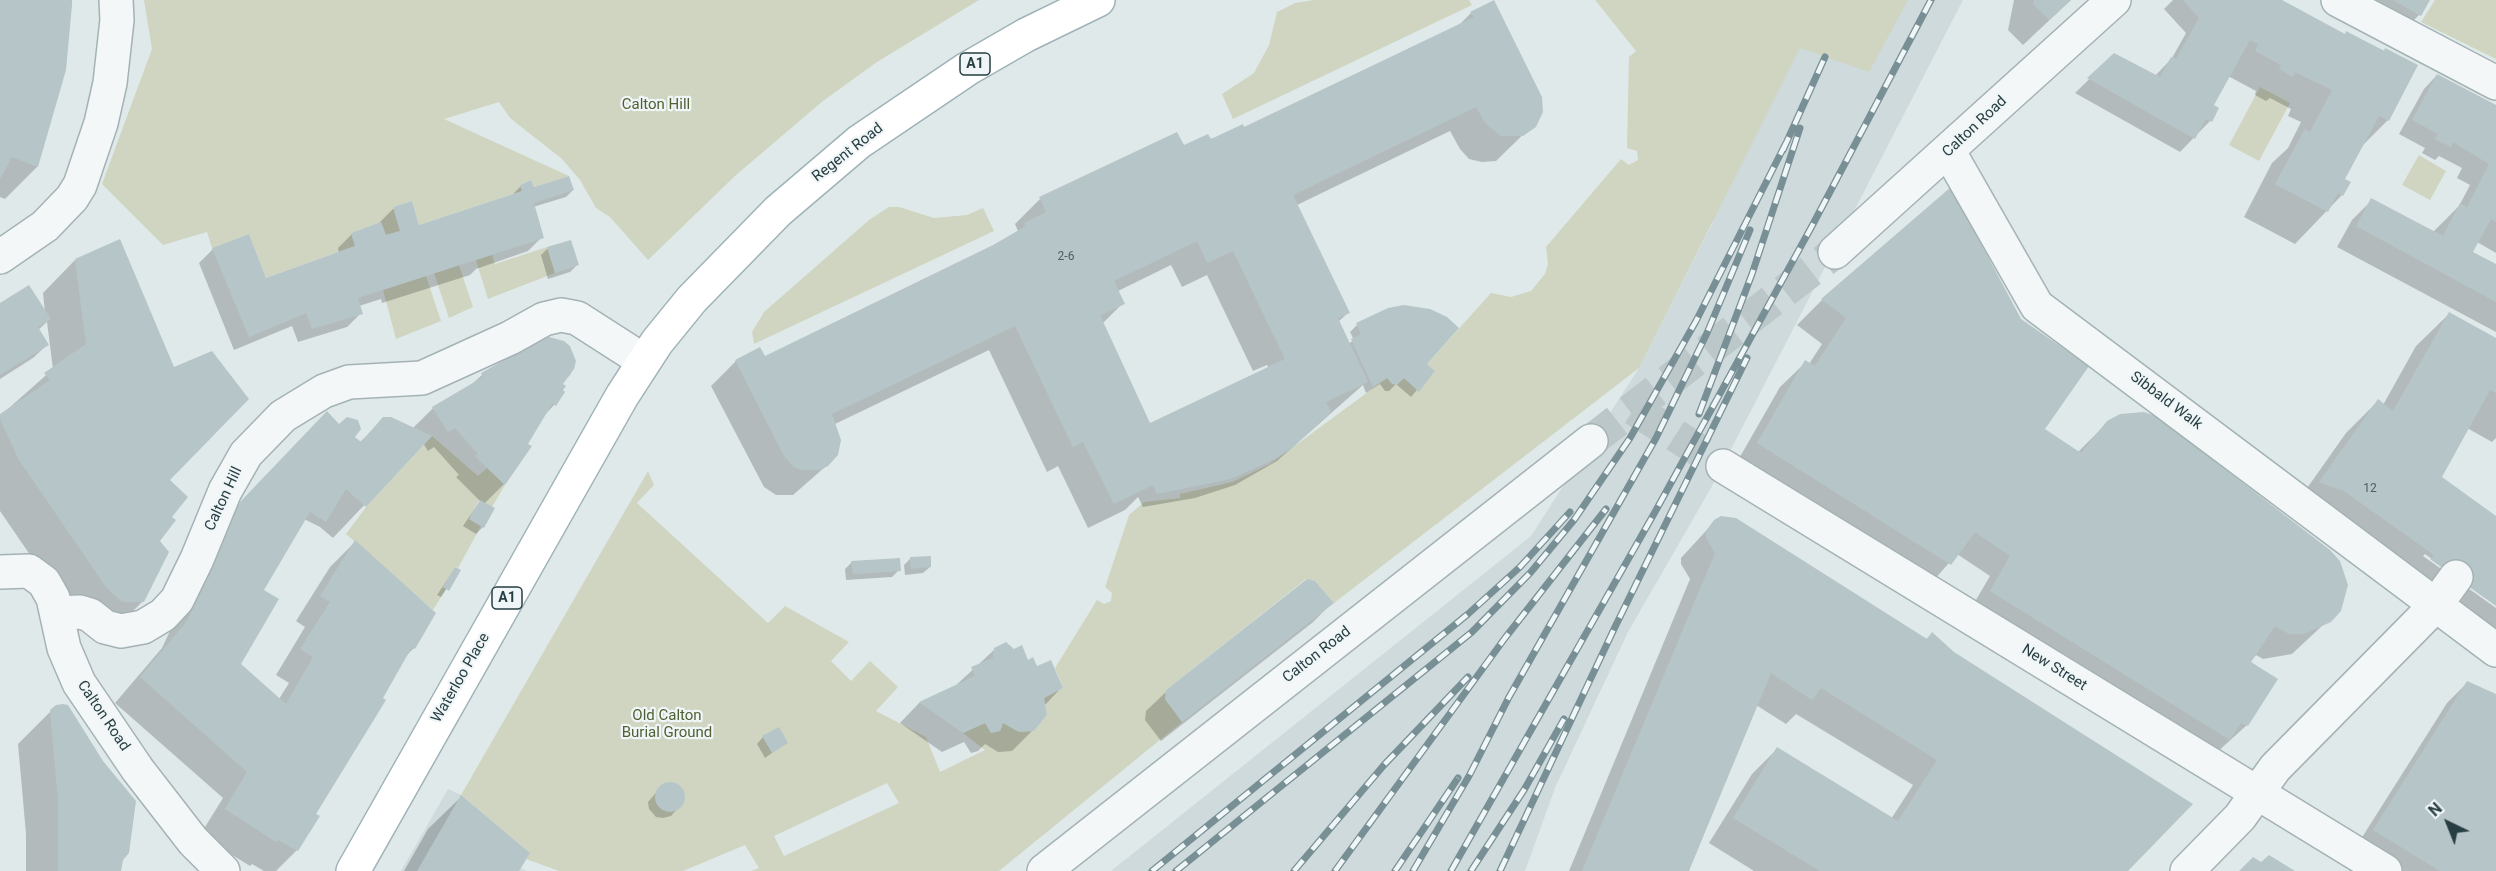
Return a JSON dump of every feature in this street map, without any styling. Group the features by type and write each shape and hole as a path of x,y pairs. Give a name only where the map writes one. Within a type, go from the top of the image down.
{"main road":[{"name":"Regent Road","path":"644,362 692,299 730,259 801,189 859,142 967,69 1026,35 1098,0"},
{"name":"Waterloo Place","path":"353,871 644,362"}],"street":[{"path":"0,256 45,226 72,198 80,185 101,123 110,83 117,20 116,0"},
{"name":"Calton Road","path":"1835,252 1949,152 2114,0"},
{"path":"2338,0 2496,83"},
{"name":"Sibbald Walk","path":"1949,152 2037,306 2496,650"},
{"name":"Calton Hill","path":"57,613 81,612 105,627 122,631 143,627 163,615 177,600 225,491 246,454 283,416 324,391 349,382 422,378 544,320 561,315 576,318 644,362"},
{"name":"Calton Road","path":"1044,871 1374,609 1592,441"},
{"name":"New Street","path":"1722,466 2385,871"},
{"name":"Calton Road","path":"0,572 29,571 44,582 53,598 64,648 79,683 138,770 194,840 223,871"},
{"path":"2187,871 2240,817 2276,768 2435,606 2456,577"}],"shaded area":[{"path":"1794,0 1963,0 1711,488 1628,632 1555,788 1525,871 1111,871 1531,536 1639,368 1713,222 1701,200"},
{"path":"448,789 461,795 530,853 521,868 527,871 401,871"}],"green space":[{"name":"Calton Hill","path":"144,0 979,0 877,62 823,101 736,175 648,260 610,217 596,208 580,180 562,159 510,118 499,102 444,119 569,176 534,187 531,180 520,185 522,191 419,225 412,201 393,207 400,231 386,235 381,222 351,233 355,246 266,278 249,234 212,248 207,232 163,245 102,184 152,49"},
{"path":"1314,0 1469,0 1472,5 1233,119 1222,94 1254,73 1269,45 1277,12 1295,3"},
{"name":"Old Calton Burial Ground","path":"1595,0 1908,0 1869,72 1800,48 1639,368 1334,603 1315,581 1306,579 1166,690 1165,699 1182,722 999,871 751,871 759,868 745,845 683,871 559,871 526,859 529,852 461,795 648,471 654,485 637,503 768,623 785,606 849,642 831,661 851,681 870,661 898,687 876,711 926,737 940,772 985,750 963,733 985,723 991,733 1000,731 1003,723 1019,732 1034,731 1047,715 1044,698 1063,688 1055,668 1097,600 1104,604 1111,601 1112,593 1105,587 1129,515 1144,502 1180,498 1180,494 1232,482 1270,464 1387,378 1395,385 1404,378 1419,391 1435,371 1427,364 1491,293 1511,297 1531,291 1545,274 1548,264 1546,247 1621,159 1629,165 1638,160 1637,151 1627,148 1629,57 1636,51","holes":["887,783 899,803 784,856 774,836"]},
{"path":"2435,0 2496,0 2496,59 2421,22"},
{"path":"2260,87 2290,103 2259,161 2229,145"},
{"path":"2419,155 2446,171 2430,200 2402,185"},
{"path":"889,207 899,207 934,218 967,215 983,208 994,231 754,344 752,332 764,312 869,220"},
{"path":"547,247 555,273 488,299 476,260 492,255 495,264"},
{"path":"459,265 473,307 449,318 434,273"},
{"path":"426,276 441,321 396,339 383,290"},
{"path":"432,436 478,476 487,468 505,485 492,507 479,500 469,519 481,526 458,568 455,567 443,587 446,589 433,610 346,534 366,507"}],"building":[{"path":"0,0 72,0 72,5 66,70 38,167 12,157 0,179"},
{"path":"1494,0 1542,97 1543,112 1536,127 1523,136 1501,136 1485,123 1476,107 1293,195 1350,313 1338,318 1368,382 1326,402 1331,412 1292,448 1271,461 1230,479 1157,494 1153,485 1114,504 1083,442 1073,447 1015,326 832,414 841,440 838,455 828,466 820,470 802,470 794,467 784,456 735,360 760,347 765,356 993,245 1026,226 1024,223 1046,212 1039,197 1177,132 1184,145 1208,134 1211,139 1243,124 1244,127 1474,17 1470,12","holes":["1197,241 1207,263 1233,251 1285,359 1150,423 1100,315 1125,304 1114,281"]},
{"path":"2034,0 2071,0 2049,20 2033,4"},
{"path":"2183,0 2282,0 2345,34 2346,31 2384,51 2385,48 2418,65 2389,121 2379,116 2345,179 2351,182 2343,196 2338,193 2328,212 2275,184 2305,129 2310,132 2332,90 2295,72 2293,77 2279,69 2281,65 2255,51 2258,44 2250,40 2214,105 2219,108 2212,122 2206,119 2195,139 2087,78 2114,53 2160,77 2171,57 2176,59 2199,18"},
{"path":"2393,0 2430,0 2421,16"},
{"path":"2437,74 2496,105 2496,222 2491,219 2473,252 2496,264 2496,302 2356,226 2371,198 2443,236 2460,203 2467,207 2489,164 2453,142 2451,147 2435,139 2438,134 2412,120"},
{"path":"569,176 574,190 534,203 544,238 358,298 363,314 312,329 306,313 249,337 212,248 249,234 266,278 355,246 351,233 381,222 386,235 400,231 393,207 412,201 419,225 522,191 520,185 531,180 534,187"},
{"path":"1951,187 2021,319 2089,366 2045,429 2081,453 2107,421 2120,414 2144,412 2156,416 2330,550 2340,561 2348,585 2341,611 2331,622 2304,634 2289,634 2275,626 2251,662 2278,679 2248,726 2241,723 2230,740 1990,591 2010,556 1975,532 1951,565 1757,443 1805,360 1815,366 1846,318 1821,299"},
{"path":"120,239 174,367 212,351 249,399 170,480 188,497 172,517 176,520 160,541 169,552 144,602 122,602 106,587 19,460 0,419 0,414 50,380 44,373 86,344 75,259"},
{"path":"571,240 579,265 555,273 547,247"},
{"path":"29,285 51,319 38,327 49,345 0,375 0,303"},
{"path":"1404,305 1430,309 1447,317 1459,328 1427,364 1435,371 1419,392 1404,378 1397,385 1392,384 1387,378 1373,387 1351,339 1361,334 1356,323 1388,308"},
{"path":"2449,312 2496,338 2496,393 2490,390 2442,477 2496,516 2496,606 2430,559 2434,555 2344,491 2319,482 2378,399 2393,411"},
{"path":"549,337 564,341 570,346 576,361 574,369 563,384 566,386 563,390 565,392 556,406 552,404 528,444 532,446 505,485 475,456 478,454 455,428 448,432 432,407 483,377 481,373"},
{"path":"327,411 339,424 347,417 358,420 361,429 355,437 361,442 383,417 391,417 432,436 366,507 346,489 326,522 310,512 264,590 279,599 241,664 286,704 313,657 300,649 330,602 320,596 355,540 436,613 415,649 412,647 383,698 386,700 316,814 320,816 298,851 278,840 276,842 225,809 247,772 140,677 187,621 240,502"},
{"path":"480,500 495,508 484,528 469,519"},
{"path":"1721,516 1736,518 1927,639 1932,632 1954,652 2193,804 2128,871 1820,871 1733,818 1777,747 1898,821 1937,760 1821,688 1812,700 1771,673 1689,871 1582,871 1715,553 1706,538 1706,531 1714,520"},
{"path":"931,556 931,567 911,569 910,557"},
{"path":"900,558 901,571 853,574 851,561"},
{"path":"455,567 461,570 449,591 443,587"},
{"path":"1307,579 1315,581 1334,603 1182,722 1165,699 1166,690"},
{"path":"1006,642 1014,649 1022,645 1028,660 1033,657 1037,666 1051,660 1063,688 1044,698 1047,715 1034,731 1019,732 1003,723 1000,731 991,733 985,723 963,733 919,702 975,676 971,667 993,658 994,648"},
{"path":"2467,681 2496,694 2496,871 2440,871 2373,830"},
{"path":"56,705 68,705 103,761 136,801 129,853 123,860 121,871 58,871 58,801 50,710"},
{"path":"779,727 788,743 772,753 762,736"},
{"path":"670,782 681,786 685,797 681,808 670,812 659,808 655,797 659,786"},
{"path":"461,795 530,853 519,871 417,871"},
{"path":"2269,855 2295,871 2239,871 2253,857 2261,862"}],"tunnel":[{"path":"1591,441 1835,252"},
{"path":"1634,409 1723,466"}],"railway":[{"path":"1451,871 1655,512 1812,226 1931,0"},
{"path":"1783,150 1825,57"},
{"path":"1699,414 1752,274 1800,128"},
{"path":"1176,871 1472,632 1531,572 1574,520 1630,438 1696,321 1786,143"},
{"path":"1413,871 1469,776 1509,697 1656,438 1707,333 1750,230"},
{"path":"1500,871 1615,627 1747,358"},
{"path":"1335,871 1505,638 1606,509"},
{"path":"1152,871 1468,614 1520,567 1570,512"},
{"path":"1294,871 1384,765 1468,677"},
{"path":"1471,871 1524,790 1564,719"},
{"path":"1395,871 1458,778"}]}
